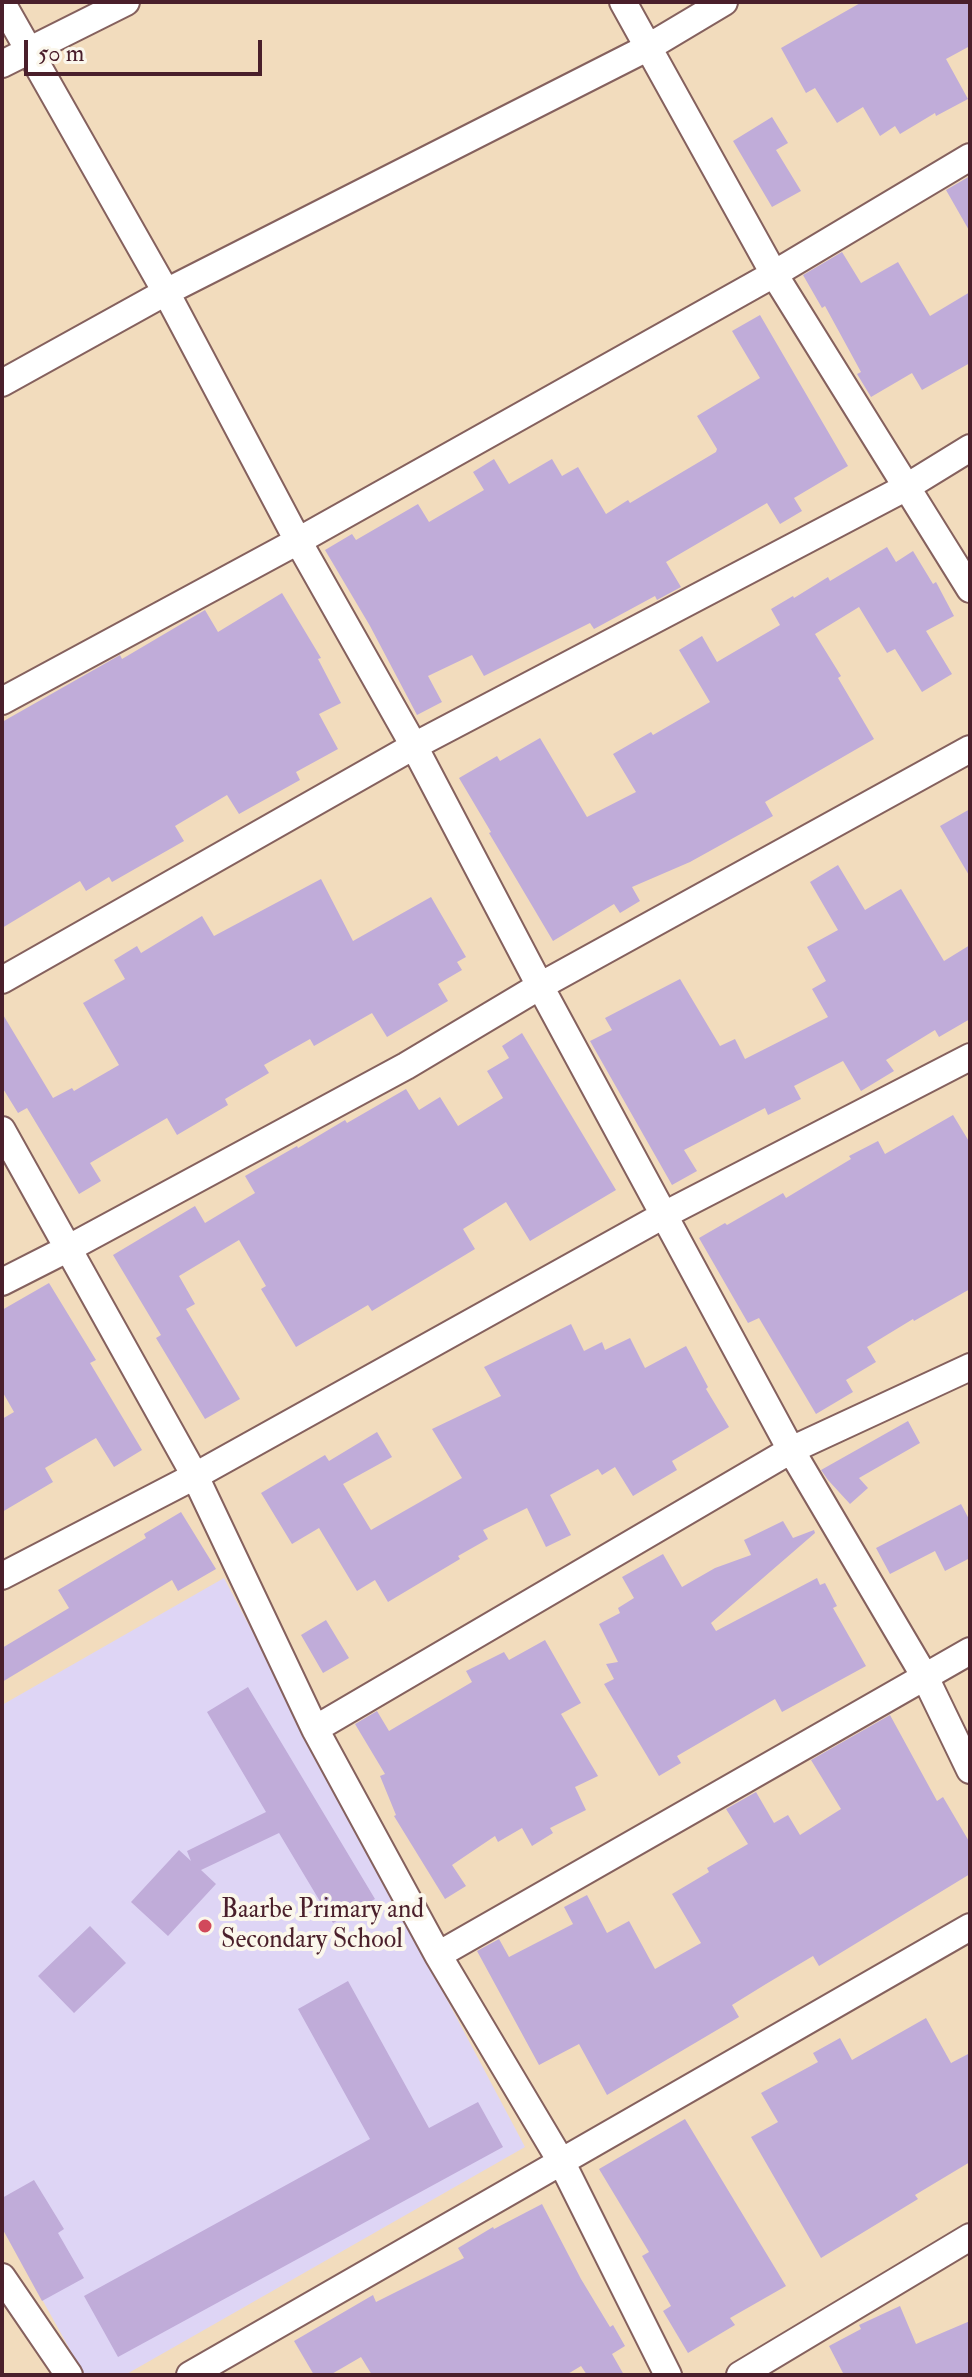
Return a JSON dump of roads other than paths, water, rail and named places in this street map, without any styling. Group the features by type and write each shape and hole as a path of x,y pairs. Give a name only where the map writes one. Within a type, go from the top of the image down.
{"street":[{"path":"2,64 126,2"},
{"path":"623,2 774,274 970,589"},
{"path":"2,383 166,292 647,48 724,2"},
{"path":"2,3 166,292 298,541 414,746 791,1450 925,1677 970,1770"},
{"path":"2,701 298,541 774,274 970,157"},
{"path":"2,980 414,746 905,488 970,448"},
{"path":"2,1282 406,1066 540,986 970,749"},
{"path":"2,1576 195,1476 664,1215 970,1057"},
{"path":"2,1130 195,1476 315,1729 438,1955 562,2163 668,2375"},
{"path":"315,1729 791,1450 970,1367"},
{"path":"438,1955 970,1651"},
{"path":"190,2375 970,1927"},
{"path":"740,2375 970,2237"},
{"path":"2,2277 69,2375"}],"place":[{"name":"Baarbe Primary and Secondary School","path":"205,1926"}]}
